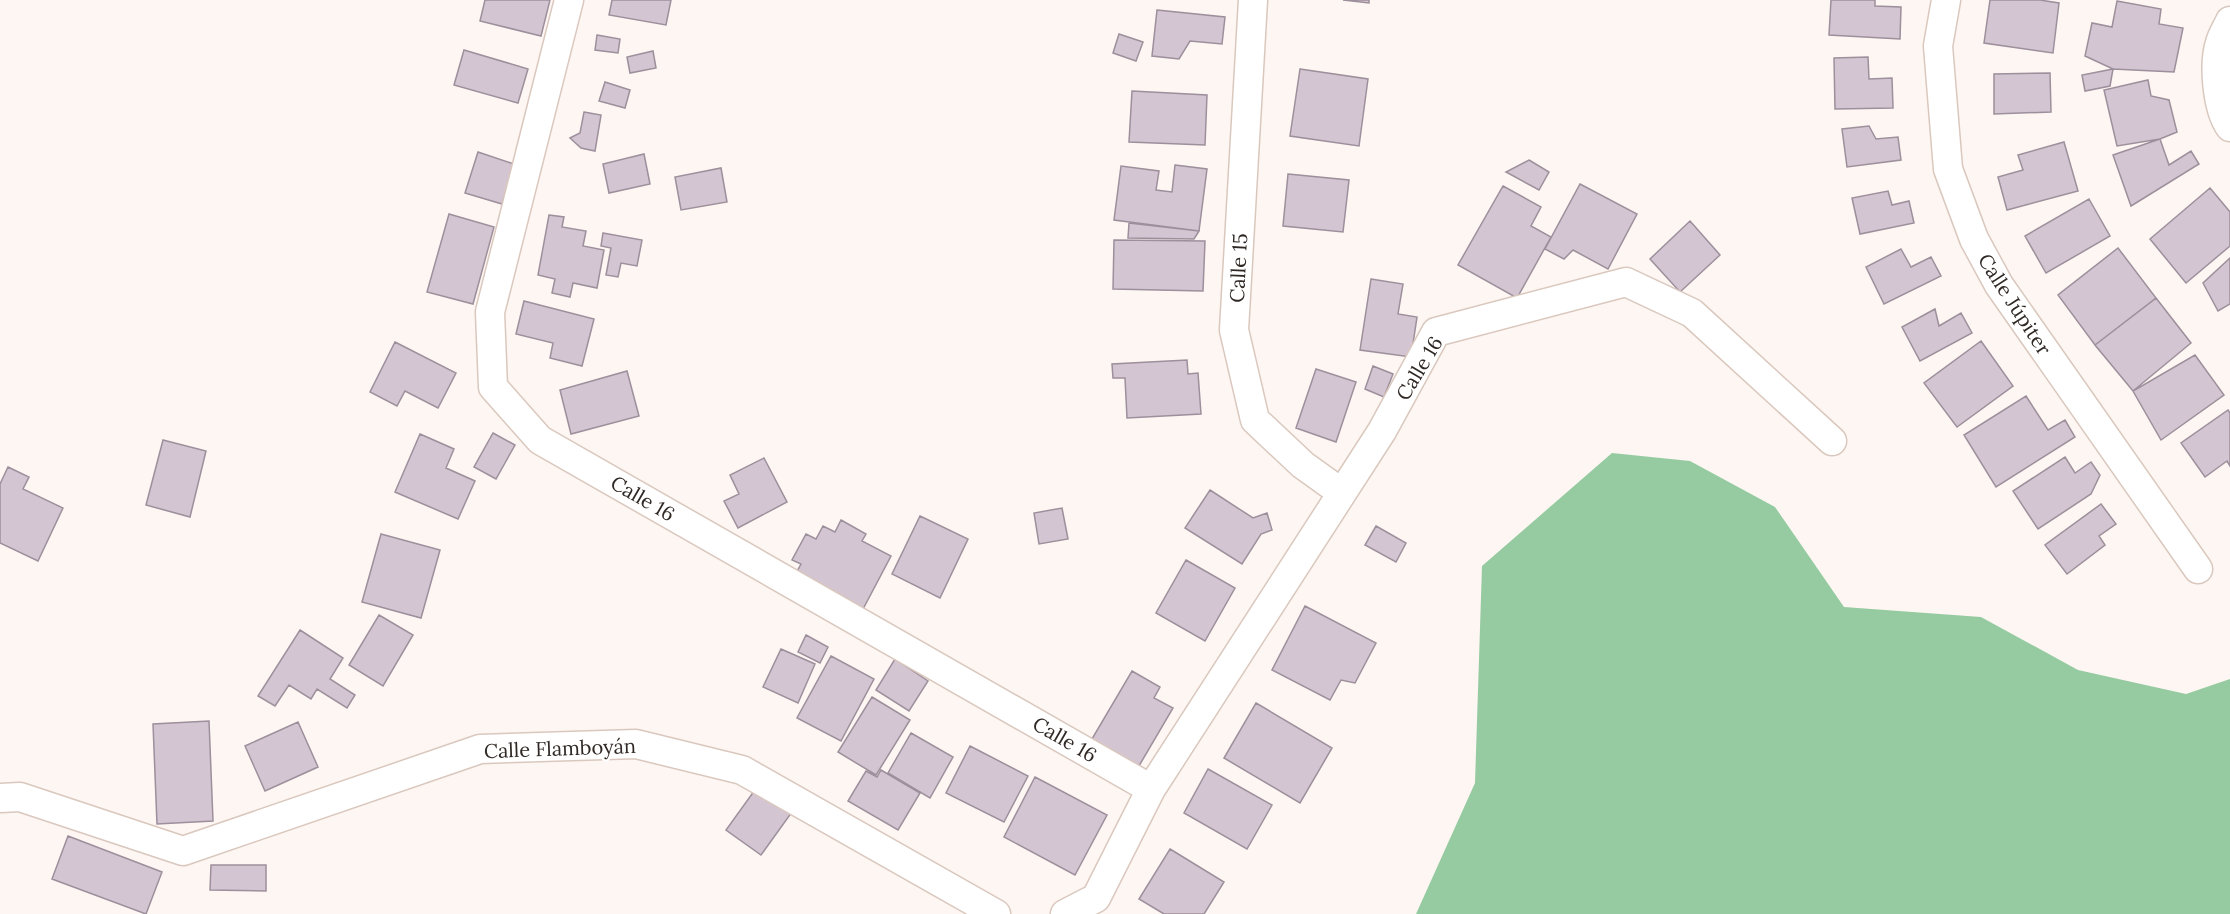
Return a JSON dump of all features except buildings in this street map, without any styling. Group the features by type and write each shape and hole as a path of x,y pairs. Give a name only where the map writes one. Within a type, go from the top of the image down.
{"street":[{"name":"Calle 16","path":"569,0 490,312 493,387 540,440 1151,789"},
{"name":"Calle 15","path":"1253,0 1234,330 1255,420 1303,465 1342,494"},
{"name":"Calle Júpiter","path":"1946,0 1938,46 1948,169 1974,239 1999,285 2199,569"},
{"path":"2230,21 2219,44 2217,86 2226,122 2230,127"},
{"name":"Calle 16","path":"1065,914 1096,898 1151,789 1342,494 1403,394 1436,332 1626,282 1692,313 1833,441"},
{"name":"Calle Flamboyán","path":"0,798 20,797 183,850 480,749 636,744 742,770 996,914"}],"green space":[{"path":"1612,453 1690,461 1775,507 1844,607 1981,617 2078,670 2186,694 2230,679 2230,914 1416,914 1475,783 1482,566"}]}
